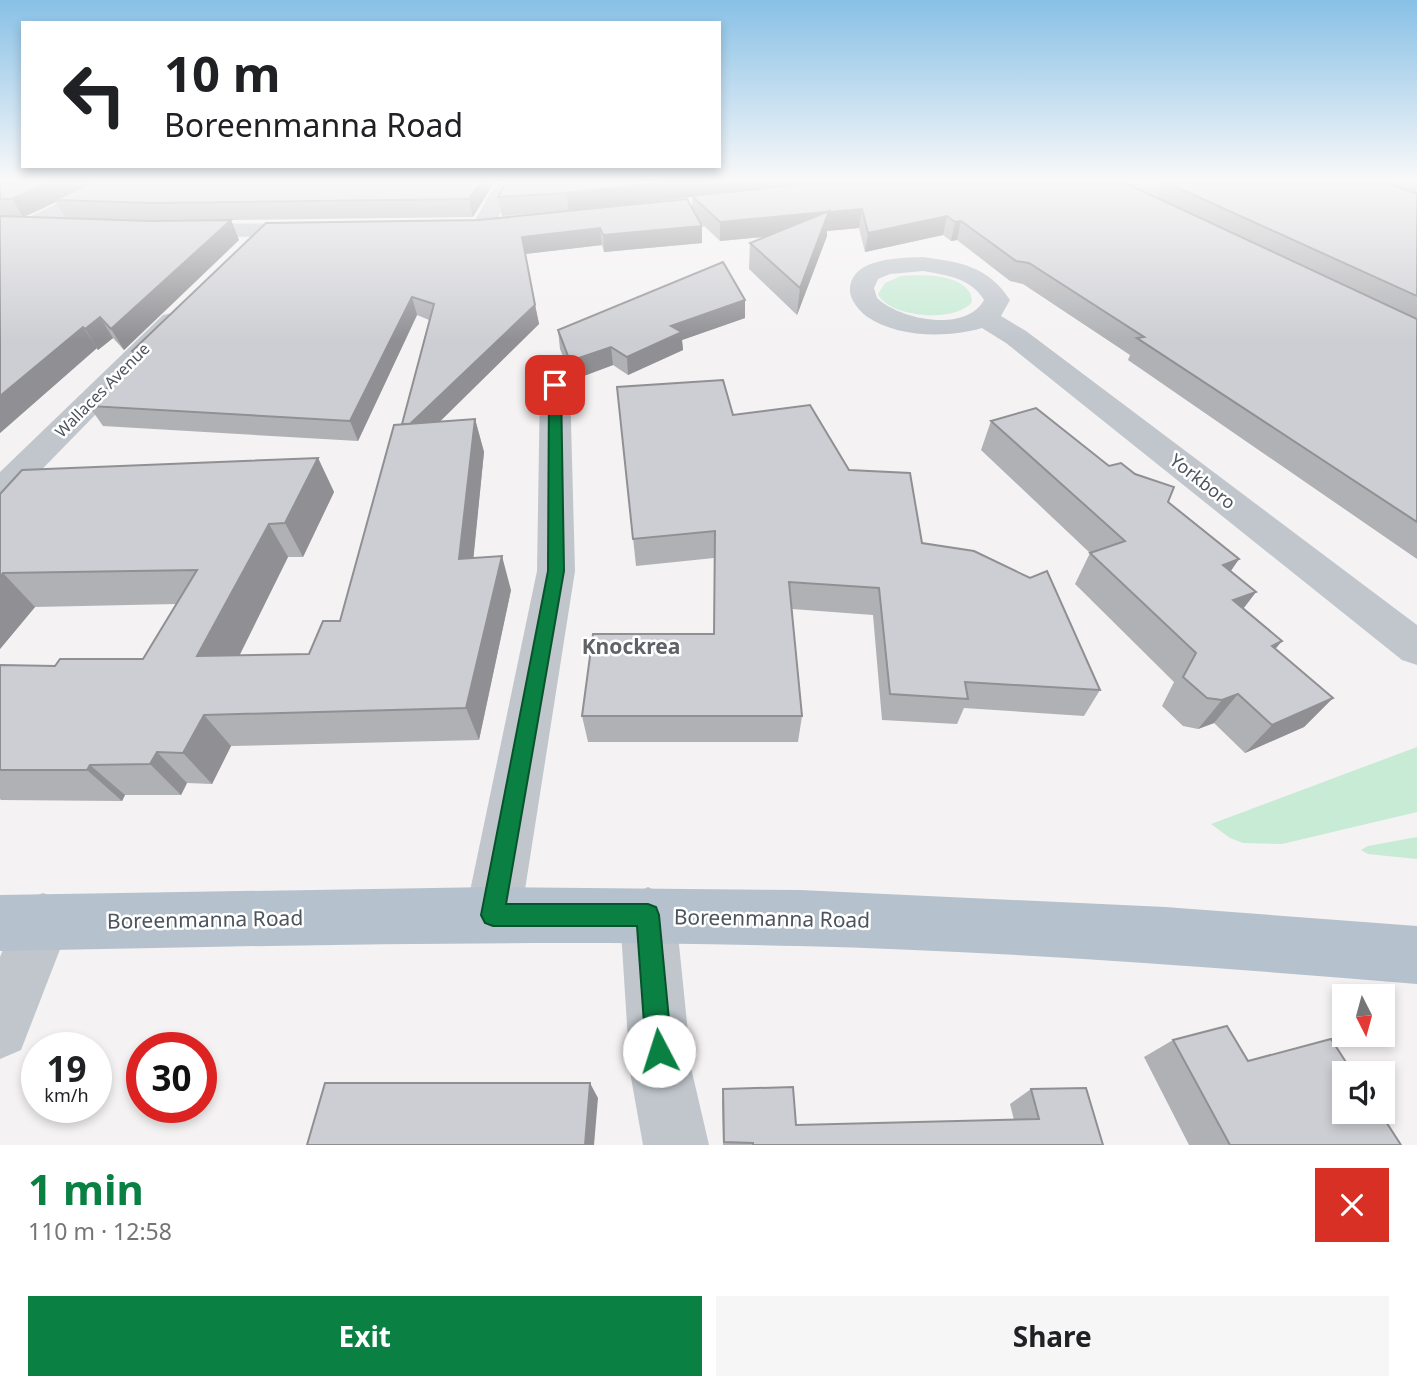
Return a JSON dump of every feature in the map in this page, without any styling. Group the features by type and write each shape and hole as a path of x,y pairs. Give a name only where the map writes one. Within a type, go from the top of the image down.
{"main road":[{"name":"Boreenmanna Road","path":"22,922 648,915 931,922 1166,935 1417,955"}],"street":[{"path":"237,258 261,234"},
{"path":"902,265 933,266 964,272 992,289 997,300 995,310 985,318 946,327 900,321 867,303 861,293 862,283 870,275 884,268 902,265"},
{"name":"Wallaces Avenue","path":"0,492 189,305"},
{"name":"Yorkboro","path":"985,318 1027,345 1417,648"},
{"path":"493,915 556,571 555,385"},
{"path":"648,915 661,1072 676,1145"},
{"path":"0,1029 22,922"}],"green space":[{"path":"901,276 944,277 963,285 972,302 964,309 952,313 908,313 885,302 878,294 885,283"},
{"path":"1417,747 1417,812 1282,844 1243,843 1230,838 1211,824"},
{"path":"1417,837 1417,859 1368,854 1361,850 1368,846"}],"building":[{"path":"0,234 215,234 111,329 100,317 85,329 83,327 0,396"},
{"path":"254,234 544,234 522,237 535,305 410,424 402,424 434,304 412,297 350,421 89,406 138,358 132,351"},
{"path":"771,234 820,234 800,288 750,243"},
{"path":"979,234 1236,234 1417,319 1417,522 1137,338 1144,337 1029,263 1016,261"},
{"path":"1281,234 1417,234 1417,296"},
{"path":"723,262 745,300 671,326 682,332 627,357 611,347 570,361 558,330"},
{"path":"723,380 733,415 810,405 849,470 910,473 922,543 974,551 1030,578 1047,571 1100,690 965,682 968,699 890,694 879,588 789,582 802,716 582,716 593,634 714,634 715,531 633,539 617,387"},
{"path":"1036,408 1109,466 1121,463 1135,474 1174,487 1168,502 1239,559 1223,565 1256,592 1233,600 1282,641 1272,646 1333,698 1272,725 1238,694 1222,700 1207,698 1183,677 1196,653 1090,553 1125,541 991,421"},
{"path":"475,419 459,559 502,556 466,708 204,715 183,753 157,752 150,764 90,765 87,770 0,770 0,665 55,666 60,659 143,659 197,570 3,573 0,577 0,494 22,470 318,458 285,523 269,524 197,656 309,654 323,621 340,621 394,425"},
{"path":"1227,1026 1248,1061 1331,1039 1332,1047 1336,1047 1345,1061 1332,1061 1332,1124 1387,1124 1401,1145 1230,1145 1173,1040"},
{"path":"325,1083 590,1083 585,1145 307,1145"},
{"path":"793,1087 796,1125 1039,1119 1031,1089 1086,1088 1103,1145 753,1145 724,1142 723,1089"}],"district":[{"name":"Knockrea","path":"631,646"}],"route":[{"path":"555,385 556,571 493,915 648,915 659,1051"}]}
